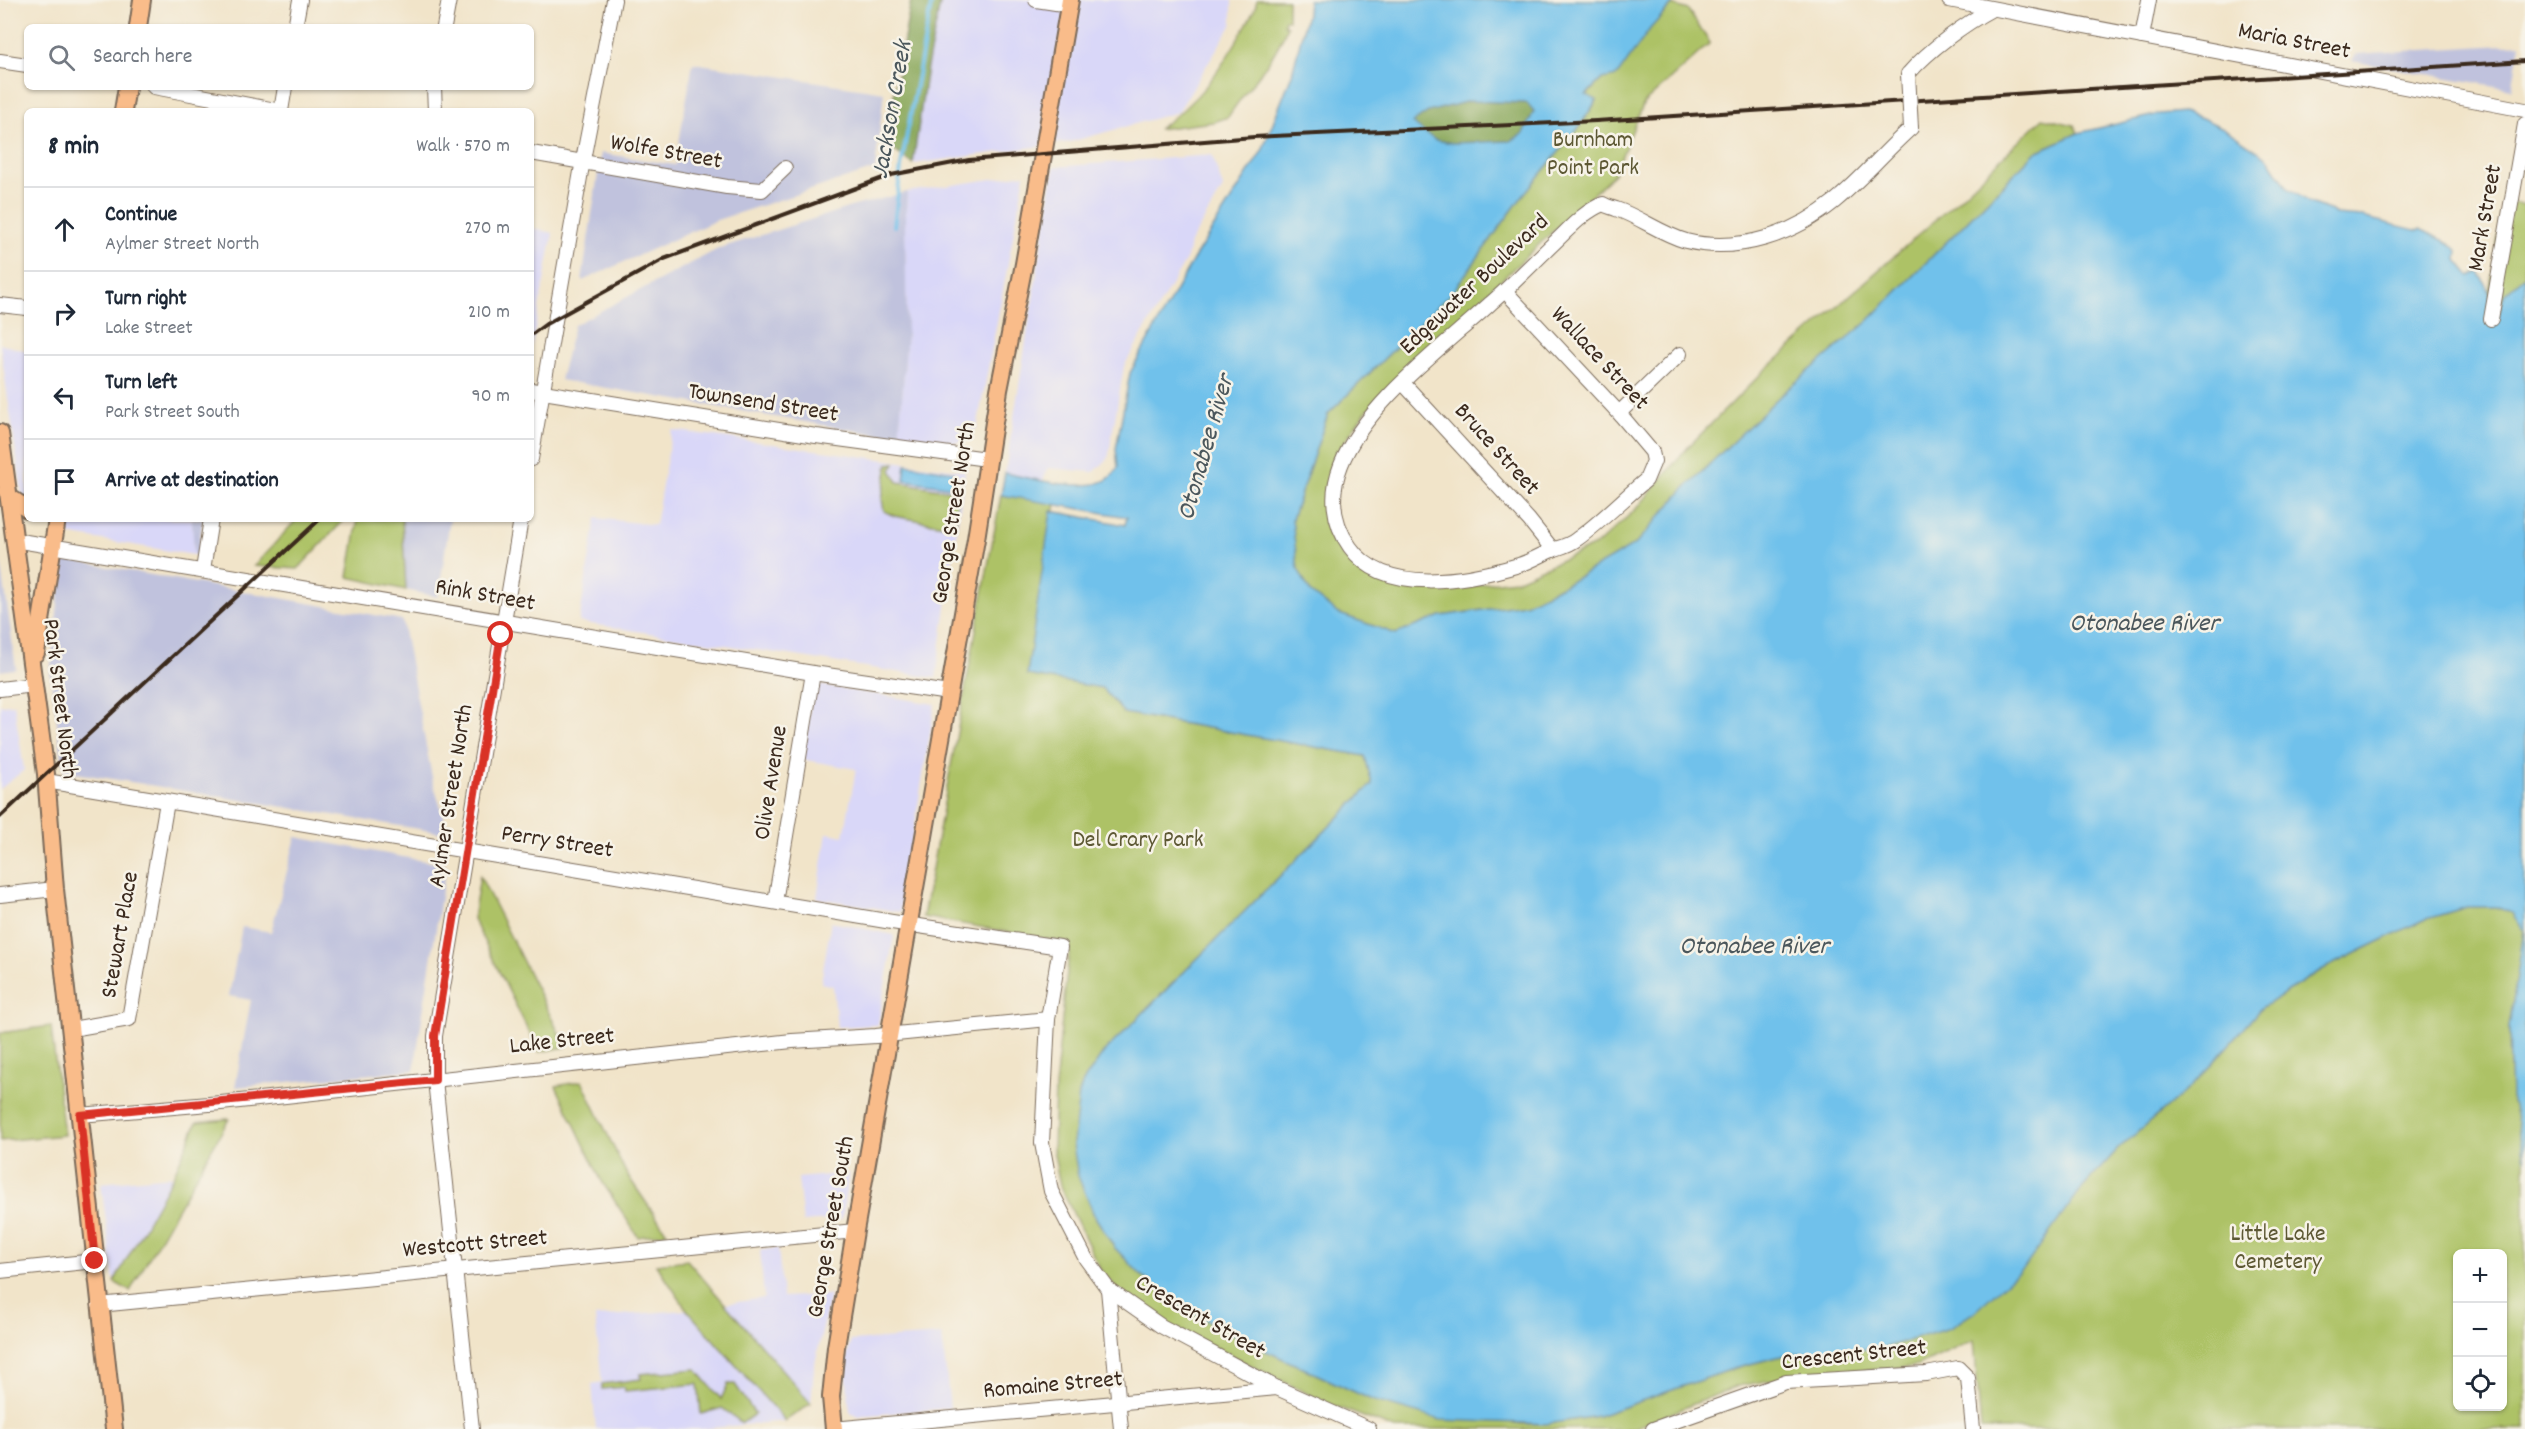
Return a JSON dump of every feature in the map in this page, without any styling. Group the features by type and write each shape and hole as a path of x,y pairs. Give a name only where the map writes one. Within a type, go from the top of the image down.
{"main road":[{"path":"138,24 142,0"},
{"name":"George Street North","path":"890,1035 976,539 987,459 1069,3"},
{"path":"124,108 126,90"},
{"name":"Park Street North","path":"0,432 46,781 55,889 114,1429"},
{"path":"9,497 24,507"},
{"path":"33,678 57,522"},
{"name":"George Street South","path":"834,1429 831,1397 836,1347 890,1035"}],"street":[{"path":"296,24 300,0"},
{"path":"445,24 449,0"},
{"path":"534,424 537,390 614,0"},
{"path":"1036,0 1069,3"},
{"name":"Maria Street","path":"1949,0 1993,4 2142,37 2525,110"},
{"path":"2142,37 2149,0"},
{"name":"Edgewater Boulevard","path":"1654,461 1646,480 1577,540 1519,565 1458,578 1426,581 1390,576 1365,564 1354,554 1341,531 1333,499 1337,475 1349,447 1363,425 1404,383 1586,213 1603,204 1650,227 1686,241 1710,245 1737,244 1789,231 1836,201 1911,128 1908,74 1927,56 1993,4"},
{"path":"0,61 24,65"},
{"path":"170,90 265,108"},
{"path":"282,108 284,90"},
{"path":"434,90 435,108"},
{"name":"Mark Street","path":"2491,319 2525,124"},
{"name":"Wolfe Street","path":"534,153 583,160 727,187 762,190 785,168"},
{"name":"Wallace Street","path":"1505,291 1619,413 1652,452 1654,461"},
{"path":"0,305 24,308"},
{"path":"1619,413 1680,354"},
{"name":"Bruce Street","path":"1404,383 1529,520 1553,550"},
{"name":"Townsend Street","path":"537,390 816,436 987,459"},
{"path":"203,570 211,522"},
{"name":"Aylmer Street North","path":"472,1429 435,1080 435,1036 521,522"},
{"name":"Rink Street","path":"14,540 813,673 949,693"},
{"name":"Olive Avenue","path":"775,902 813,673"},
{"path":"0,689 33,678"},
{"name":"Perry Street","path":"46,781 1060,947"},
{"name":"Stewart Place","path":"72,1029 129,1019 166,802"},
{"path":"0,895 55,889"},
{"name":"Crescent Street","path":"1060,947 1048,1019 1042,1143 1051,1191 1086,1259 1108,1289 1161,1326 1277,1388 1370,1429"},
{"name":"Lake Street","path":"80,1115 435,1080 450,1076 792,1041 890,1035 1048,1019"},
{"name":"Westcott Street","path":"99,1305 855,1231"},
{"path":"0,1271 95,1261"},
{"path":"1108,1289 1122,1429"},
{"name":"Crescent Street","path":"1653,1429 1786,1382 1926,1374 1958,1368 1968,1378 1972,1429"},
{"name":"Romaine Street","path":"834,1429 1277,1388"}],"shaded area":[{"path":"941,0 1232,0 1232,24 1178,112 1070,142 913,164 927,67"},
{"path":"2520,44 2512,89 2352,61 2356,54"},
{"path":"693,63 884,92 875,169 717,220 582,281 601,153 675,165"},
{"path":"1212,155 1223,188 1190,243 1187,258 1124,366 1108,459 1094,472 1048,468 1043,481 1005,473 1054,167"},
{"path":"1025,174 977,427 966,441 952,443 899,438 907,331 905,227 907,192"},
{"path":"907,192 905,227 907,331 899,438 560,380 574,325 720,248"},
{"path":"534,229 553,233 534,335"},
{"path":"0,344 24,350 23,500"},
{"path":"672,430 965,471 936,678 579,622 596,518 655,525"},
{"path":"69,522 192,522 194,555 67,534"},
{"path":"192,522 203,522 198,555 194,555"},
{"path":"402,522 450,522 438,597 406,590"},
{"path":"0,554 16,669 0,671"},
{"path":"63,559 402,620 433,782 449,834 64,771 50,674"},
{"path":"814,684 935,704 900,912 817,898 827,833 844,836 856,769 801,759"},
{"path":"14,704 24,770 0,789 0,705"},
{"path":"296,837 446,865 414,1070 235,1087 251,1000 229,996 242,927 271,932"},
{"path":"831,922 894,935 878,1025 837,1027 833,986 821,983"},
{"path":"849,1173 842,1219 803,1222 798,1178"},
{"path":"173,1176 114,1282 101,1183"},
{"path":"778,1248 783,1297 830,1295 814,1368 811,1403 725,1304 764,1298 760,1250"},
{"path":"687,1310 785,1421 701,1429 596,1429 592,1384 602,1382 595,1317"},
{"path":"942,1335 950,1408 858,1416 850,1412 845,1361 851,1341"}],"green space":[{"path":"911,0 941,0 927,67 913,164 888,146 889,122"},
{"path":"1257,0 1288,0 1288,20 1285,19 1284,25 1287,26 1269,62 1228,117 1213,122 1158,129 1185,108 1217,72 1250,19"},
{"name":"Burnham Point Park","path":"1672,5 1688,10 1710,43 1644,103 1614,174 1397,378 1363,415 1335,455 1324,503 1343,557 1393,586 1441,588 1516,580 1598,544 1638,507 1689,446 1762,373 1959,199 2043,118 2074,125 2078,133 2036,152 1868,321 1781,395 1683,490 1636,544 1572,581 1525,604 1441,616 1396,634 1337,613 1311,593 1297,567 1292,519 1328,414 1454,290 1524,194 1577,130 1597,101 1586,96"},
{"path":"1469,101 1527,103 1534,111 1523,134 1511,141 1453,143 1435,140 1411,123 1428,112"},
{"path":"2504,200 2525,205 2525,276 2504,295 2497,320 2489,292"},
{"path":"895,463 891,470 898,482 957,492 956,527 894,516 884,511 882,499 888,464"},
{"path":"1001,495 1056,503 1027,675 1102,688 1124,713 1365,756 1372,784 1104,1052 1083,1082 1073,1144 1094,1215 1114,1247 1141,1275 1175,1303 1251,1344 1372,1400 1522,1424 1546,1424 1598,1416 1738,1367 1789,1354 1883,1348 2079,1192 2117,1150 2199,1079 2261,1008 2323,969 2423,920 2467,907 2496,907 2513,913 2524,931 2509,1028 2511,1097 2525,1159 2525,1429 1981,1429 1974,1340 1918,1366 1783,1378 1738,1386 1632,1429 1395,1429 1327,1403 1167,1324 1122,1295 1100,1269 1060,1186 1053,1149 1055,1087 1070,943 923,917"},
{"path":"294,522 342,522 298,569 254,566"},
{"path":"357,522 402,522 406,590 348,577"},
{"path":"480,876 566,1047 539,1052 473,919"},
{"path":"51,1026 64,1135 0,1141 0,1033"},
{"path":"582,1081 626,1173 667,1233 638,1237 601,1180 556,1086"},
{"path":"229,1119 130,1291 114,1282 173,1176 197,1122"},
{"path":"687,1260 811,1403 785,1421 687,1310 656,1264"},
{"path":"696,1369 721,1399 728,1384 735,1384 755,1414 742,1423 722,1408 701,1414 698,1384 625,1391 624,1387 602,1389 602,1384 641,1379 640,1374"}],"water":[{"name":"Otonabee River","path":"1308,0 1676,0 1650,29 1617,76 1602,79 1586,95 1597,100 1577,130 1524,194 1454,290 1328,414 1292,519 1298,569 1311,593 1337,613 1396,634 1441,616 1525,604 1572,581 1636,544 1683,490 1781,395 1868,321 2036,152 2078,133 2159,114 2183,112 2202,118 2223,128 2268,158 2288,188 2310,203 2332,211 2336,215 2362,217 2419,231 2420,229 2449,243 2458,251 2457,260 2470,276 2479,272 2489,292 2497,320 2504,295 2525,276 2525,1159 2511,1097 2509,1028 2524,931 2512,913 2496,907 2467,907 2423,920 2323,969 2261,1008 2199,1079 2117,1150 2079,1192 2027,1264 1973,1313 1950,1328 1883,1348 1789,1354 1738,1367 1598,1416 1547,1424 1441,1420 1372,1400 1251,1344 1175,1303 1141,1275 1114,1247 1094,1215 1078,1176 1073,1144 1079,1094 1083,1082 1104,1052 1372,784 1365,756 1124,713 1102,688 1027,675 1051,511 1125,525 1127,517 1001,495 1005,473 1059,483 1088,485 1100,483 1110,477 1118,467 1116,449 1130,373 1193,260 1262,151 1292,74 1307,14","holes":["1469,101 1527,103 1534,111 1523,134 1511,141 1453,143 1435,140 1412,123 1428,112"]},
{"path":"906,464 954,472 951,487 904,480"}],"waterway":[{"name":"Jackson Creek","path":"894,226 901,166 932,0"}],"railway":[{"path":"534,333 664,259 891,175 969,160 1254,137 1596,121 2525,61"},
{"path":"0,817 317,522"}],"route":[{"path":"95,1261 80,1115 435,1080 435,1036 501,635"}],"park label":[{"name":"Del Crary Park","path":"1138,841"},
{"name":"Little Lake Cemetery","path":"2278,1249"}]}
